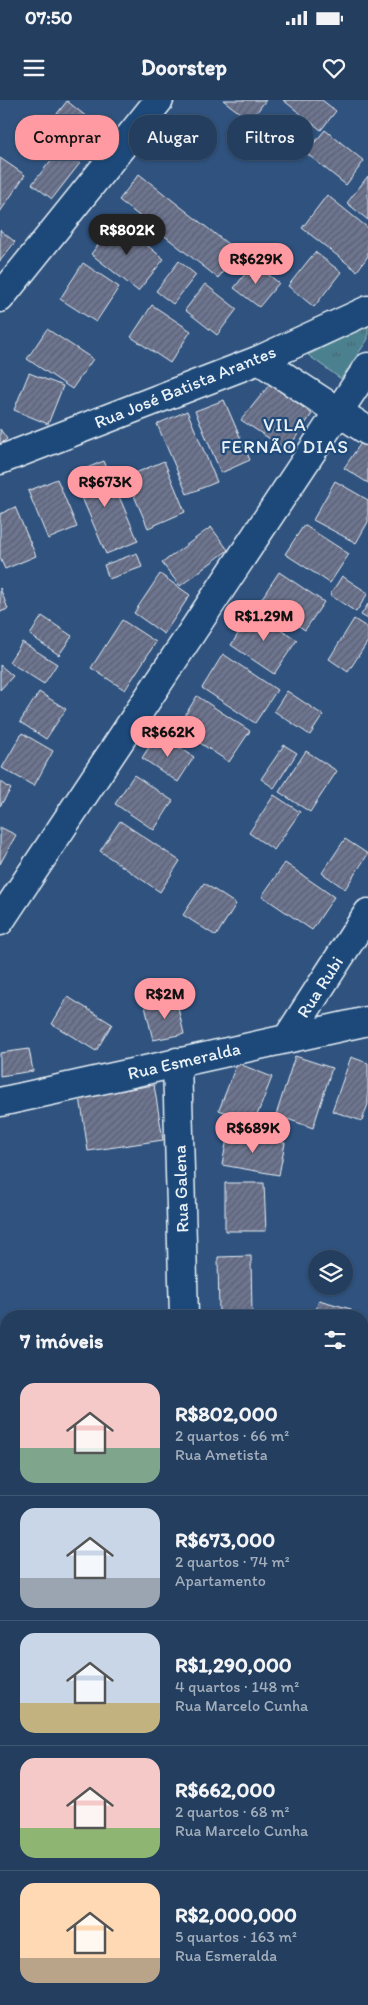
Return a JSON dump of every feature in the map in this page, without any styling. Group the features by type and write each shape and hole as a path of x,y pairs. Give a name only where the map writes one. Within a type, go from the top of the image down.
{"street":[{"path":"0,298 159,100"},
{"name":"Rua José Batista Arantes","path":"0,460 259,360 368,310"},
{"path":"259,360 368,431"},
{"path":"0,921 368,367"},
{"name":"Rua Rubi","path":"288,1037 368,912"},
{"name":"Rua Esmeralda","path":"0,1102 288,1037 368,1021"},
{"name":"Rua Galena","path":"177,1062 184,1310"}],"green space":[{"path":"368,325 368,339 341,379 308,355"}],"building":[{"path":"223,100 266,100 255,115 242,115"},
{"path":"283,100 322,100 336,111 321,130 313,124 313,115 302,115"},
{"path":"67,101 84,115 56,115"},
{"path":"325,130 364,161 346,185 313,159 313,145"},
{"path":"0,158 25,175 0,212"},
{"path":"51,160 76,160 80,163 52,199 32,184"},
{"path":"139,174 238,252 218,278 119,200"},
{"path":"368,176 368,220 347,203"},
{"path":"327,195 368,228 368,256 357,271 302,228"},
{"path":"117,221 164,259 138,291 91,254"},
{"path":"0,230 15,242 0,261"},
{"path":"315,252 341,272 314,307 288,286"},
{"path":"179,261 196,275 173,304 156,291"},
{"path":"83,263 119,287 96,322 60,299"},
{"path":"254,263 279,283 259,307 234,288"},
{"path":"205,284 237,309 217,335 185,310"},
{"path":"152,305 191,331 170,363 131,337"},
{"path":"47,329 93,359 72,389 27,359"},
{"path":"29,373 63,386 48,424 14,410"},
{"path":"271,383 312,414 287,450 241,420"},
{"path":"224,400 250,460 221,473 195,411"},
{"path":"187,411 217,482 187,494 157,424"},
{"path":"0,429 7,439 0,444"},
{"path":"363,440 368,444 368,483 344,468"},
{"path":"104,461 138,541 106,554 72,474"},
{"path":"164,461 185,512 148,528 126,477"},
{"path":"57,479 77,527 48,539 28,491"},
{"path":"335,481 368,500 368,522 356,543 313,520"},
{"path":"15,507 36,556 5,569 0,558 0,514"},
{"path":"304,525 349,554 330,583 285,554"},
{"path":"211,527 228,550 180,586 162,563"},
{"path":"137,553 142,567 109,579 104,565"},
{"path":"279,572 324,602 305,630 260,601"},
{"path":"160,574 190,595 164,634 134,613"},
{"path":"342,576 368,593 356,612 330,595"},
{"path":"0,588 8,609 0,612"},
{"path":"368,604 368,619 361,615"},
{"path":"253,611 297,640 274,674 231,645"},
{"path":"42,616 72,636 59,655 30,635"},
{"path":"354,619 368,628 368,641 348,672 329,659"},
{"path":"122,620 156,642 125,690 91,668"},
{"path":"22,642 57,664 44,684 9,662"},
{"path":"223,654 277,690 255,723 202,688"},
{"path":"0,665 13,676 0,690"},
{"path":"287,691 323,715 310,735 274,711"},
{"path":"39,692 66,709 46,739 20,722"},
{"path":"197,696 250,731 229,762 177,728"},
{"path":"22,733 53,751 34,786 2,768"},
{"path":"158,733 194,757 178,782 142,758"},
{"path":"284,745 297,753 274,788 261,779"},
{"path":"306,751 337,771 310,812 279,792"},
{"path":"134,775 173,801 154,830 115,804"},
{"path":"0,781 11,789 0,806"},
{"path":"274,795 300,812 274,850 249,833"},
{"path":"120,821 180,861 160,892 100,851"},
{"path":"0,827 16,835 0,864"},
{"path":"345,839 368,854 345,889 322,873"},
{"path":"285,863 334,897 312,930 262,896"},
{"path":"204,883 236,904 216,936 183,915"},
{"path":"68,997 112,1024 96,1051 52,1024"},
{"path":"176,999 184,1034 153,1040 145,1006"},
{"path":"29,1049 33,1071 0,1076 0,1053"},
{"path":"295,1056 332,1068 313,1128 276,1115"},
{"path":"351,1057 368,1063 368,1104 362,1121 332,1111"},
{"path":"237,1063 272,1077 254,1123 219,1110"},
{"path":"154,1085 163,1140 88,1151 80,1097"},
{"path":"228,1133 285,1143 279,1175 222,1165"},
{"path":"225,1183 264,1183 266,1231 225,1231"},
{"path":"251,1256 252,1310 219,1310 218,1257"},
{"path":"319,1300 351,1309 351,1310 316,1310"}],"district":[{"name":"VILA FERNÃO DIAS","path":"285,435"}]}
